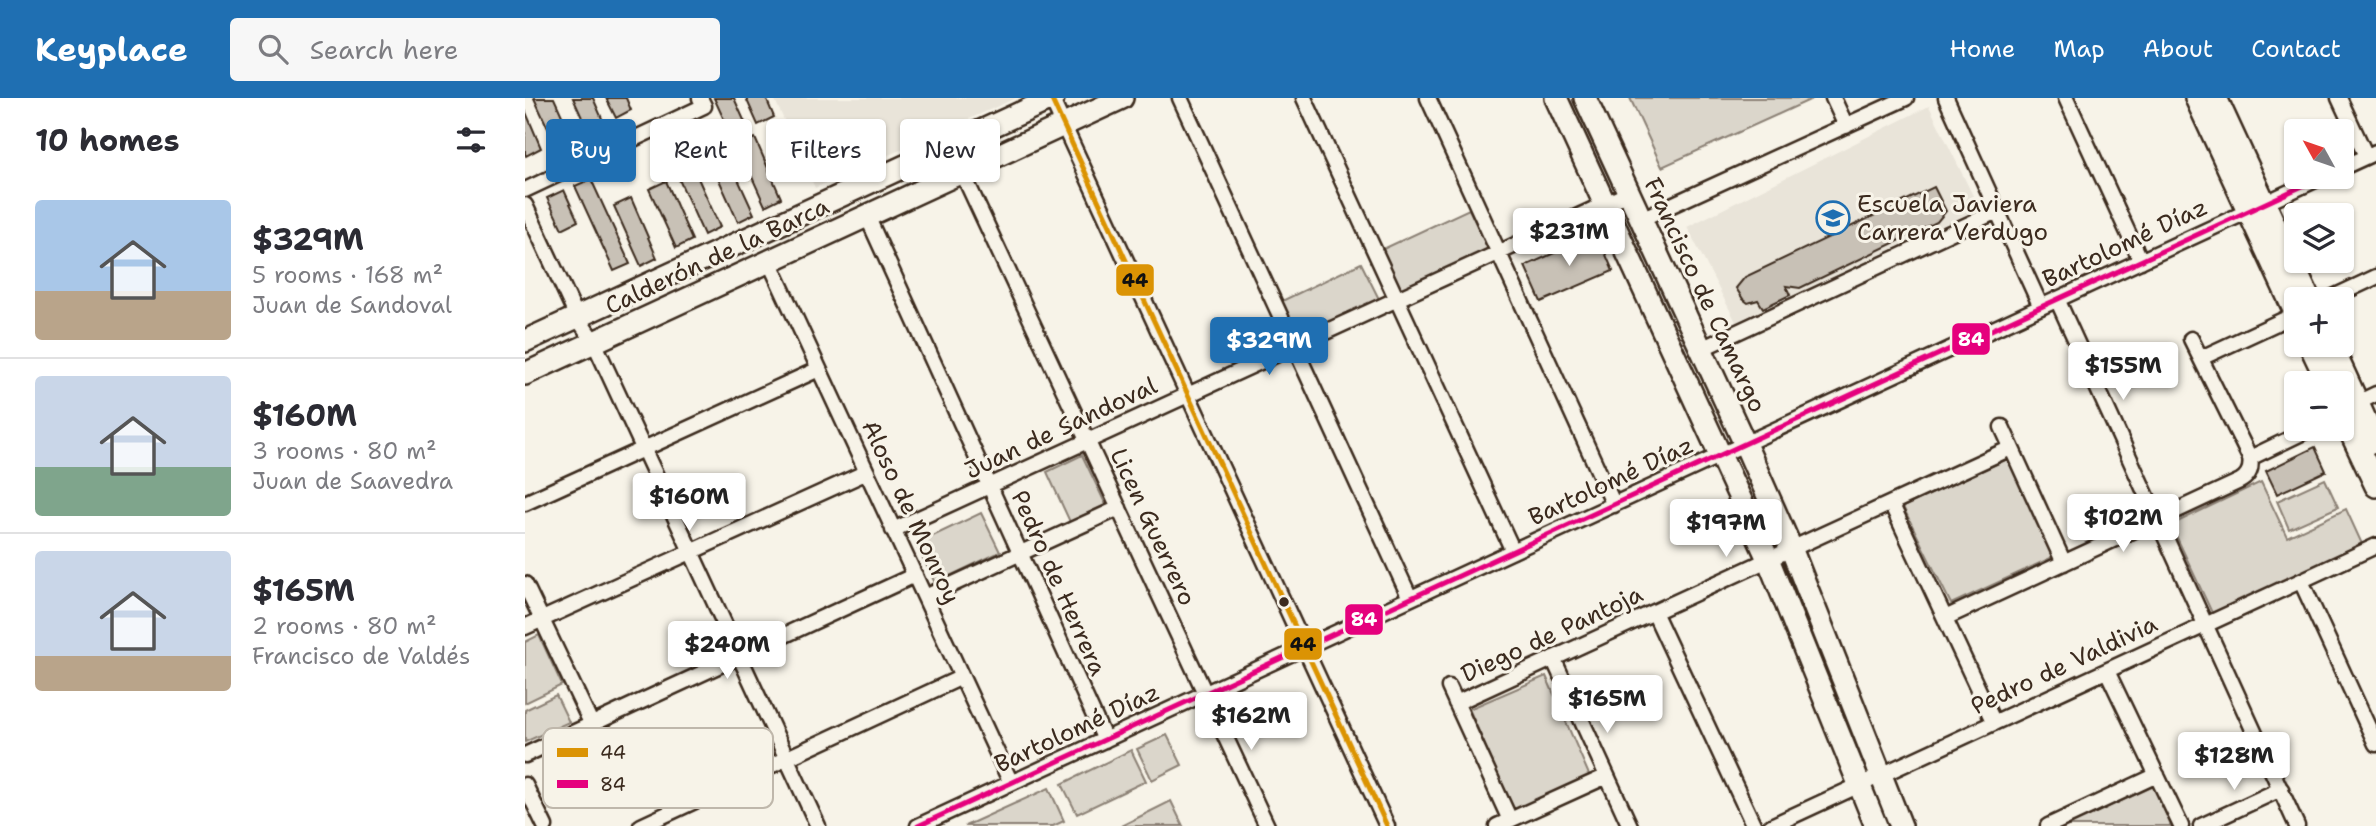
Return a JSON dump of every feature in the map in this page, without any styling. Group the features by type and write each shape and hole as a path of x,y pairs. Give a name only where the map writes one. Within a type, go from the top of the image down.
{"street":[{"path":"525,190 704,106 700,98"},
{"path":"1052,98 1387,826"},
{"name":"Calderón de la Barca","path":"525,341 1052,98"},
{"name":"Calderón de la Barca","path":"1000,154 1122,98"},
{"path":"1180,98 1411,598"},
{"path":"1304,98 1513,551"},
{"path":"1427,98 1614,505"},
{"path":"1556,98 1722,454 1768,559 1876,826"},
{"name":"Francisco de Camargo","path":"1585,98 1791,548 1901,826"},
{"path":"1833,98 1846,126"},
{"path":"1641,219 1906,98"},
{"path":"1946,98 2041,307"},
{"path":"2066,98 2141,261"},
{"path":"2196,98 2302,287"},
{"path":"2216,98 2286,287"},
{"path":"2339,98 2371,154 2354,162"},
{"name":"Calderón de la Barca","path":"525,374 940,182"},
{"name":"Licen Guerrero","path":"967,182 1266,826"},
{"name":"Bartolomé Díaz","path":"918,826 2296,189"},
{"name":"Juan de Sandoval","path":"894,530 1629,192"},
{"path":"525,205 577,317 594,342 773,728"},
{"path":"1701,349 1997,211"},
{"name":"Pedro de Herrera","path":"867,216 1105,740"},
{"name":"Aloso de Monroy","path":"769,261 1011,783"},
{"path":"2354,287 2376,277"},
{"path":"2057,299 2297,826"},
{"path":"2201,358 2284,320"},
{"path":"1945,618 2244,479 2250,471 2250,458 2192,339"},
{"path":"525,503 819,369"},
{"path":"2354,410 2376,443"},
{"path":"2354,414 2376,486"},
{"path":"2002,427 2064,563"},
{"path":"2250,458 2285,441"},
{"name":"Diego de Pantoja","path":"1456,703 2011,448"},
{"path":"525,627 867,472"},
{"path":"1891,503 1994,723"},
{"path":"925,597 1119,508"},
{"name":"Pedro de Valdivia","path":"1771,826 2376,546"},
{"path":"582,728 915,575"},
{"path":"2301,581 2376,744"},
{"path":"525,584 591,724"},
{"path":"1654,612 1754,826"},
{"path":"1553,659 1630,826"},
{"path":"2107,671 2181,826"},
{"path":"773,765 962,677"},
{"name":"Diego de Pantoja","path":"1449,687 1504,823"},
{"path":"773,729 818,826"},
{"path":"525,755 543,747"},
{"path":"2048,826 2157,775"},
{"path":"1504,823 1607,776"},
{"path":"525,785 545,826"},
{"path":"2201,826 2281,789"},
{"path":"641,826 680,808"}],"shaded area":[{"path":"774,98 1016,98 969,119 900,119 900,150 886,156 886,119 784,119"},
{"path":"1630,98 1811,98 1812,99 1662,167"},
{"name":"Escuela Javiera Carrera Verdugo","path":"1929,106 1979,208 1736,322 1687,227"},
{"path":"812,182 828,182 815,188"},
{"path":"1469,209 1488,249 1399,290 1381,250"},
{"path":"1361,263 1381,303 1301,341 1282,301"},
{"path":"1082,455 1106,505 1070,522 1047,472"},
{"path":"2009,458 2055,556 1951,604 1903,507"},
{"path":"2325,479 2338,507 2289,529 2277,501"},
{"path":"2261,482 2287,537 2346,509 2362,544 2213,615 2171,525"},
{"path":"981,513 1000,552 935,583 916,544"},
{"path":"539,635 562,685 525,703 525,642"},
{"path":"1546,676 1590,777 1514,811 1469,709"},
{"path":"556,695 569,722 556,728 543,728 543,734 525,742 525,710"},
{"path":"1167,735 1182,765 1152,780 1137,749"},
{"path":"1131,750 1146,781 1077,814 1062,784"},
{"path":"2154,786 2171,826 2066,826"},
{"path":"1049,788 1064,821 1053,826 965,826"},
{"path":"1171,801 1183,826 1121,826"}],"building":[{"path":"534,98 554,98 564,119 546,119 546,124"},
{"path":"573,98 593,98 602,119 583,119"},
{"path":"606,98 626,98 631,110 616,118"},
{"path":"714,98 734,98 743,119 724,119"},
{"path":"746,98 766,98 774,117 758,125"},
{"path":"525,110 541,148 526,156 525,154"},
{"path":"755,138 766,163 766,182 774,182 781,198 765,206 752,177 752,139"},
{"path":"592,182 630,264 614,271 575,186"},
{"path":"666,182 692,240 676,248 649,189"},
{"path":"680,182 700,182 720,227 704,235"},
{"path":"720,182 739,182 754,214 738,222"},
{"path":"1934,187 1946,211 1937,222 1800,288 1786,286 1790,295 1763,308 1758,300 1748,303 1736,288 1745,277"},
{"path":"564,190 578,221 562,229 547,198"},
{"path":"631,198 657,258 641,266 614,206"},
{"path":"1597,234 1613,271 1541,302 1525,266"},
{"path":"2315,447 2326,471 2277,494 2266,471"}],"transit line":[{"name":"44","path":"1051,98 1387,826"},
{"name":"84","path":"918,826 2296,189"}],"place":[{"name":"Escuela Javiera Carrera Verdugo","path":"1833,218"}]}
